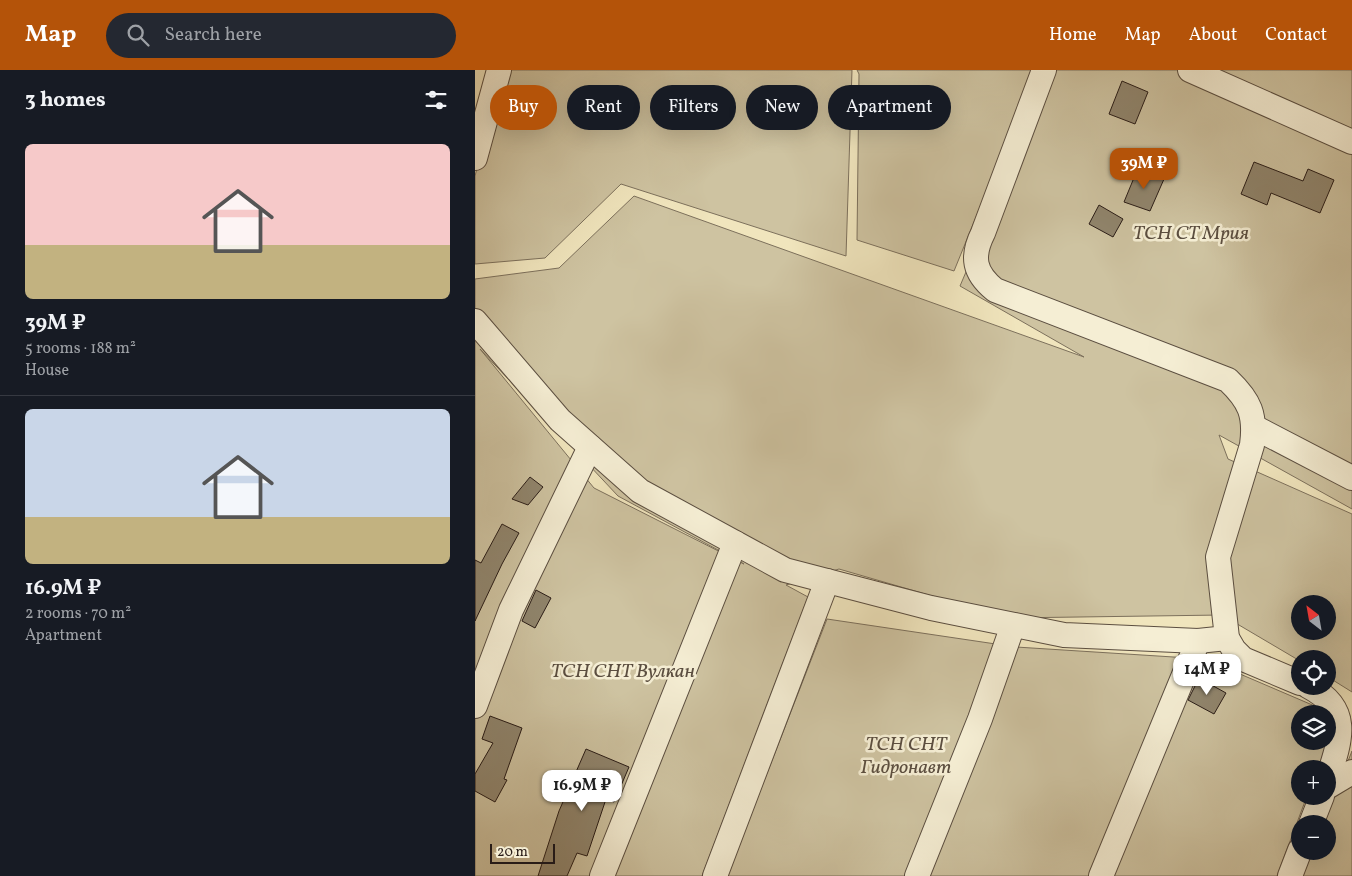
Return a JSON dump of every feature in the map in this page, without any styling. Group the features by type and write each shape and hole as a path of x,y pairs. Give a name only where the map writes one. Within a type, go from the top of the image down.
{"street":[{"path":"475,158 499,70"},
{"path":"1044,70 977,245 975,258 978,271 985,282 995,290 1228,380 1242,393 1251,409 1254,427 1253,445 1218,557 1227,638 1233,650 1243,659 1291,679"},
{"path":"1190,70 1352,142"},
{"path":"475,321 560,420 639,491 785,570 931,608 1064,636 1198,641 1227,638"},
{"path":"1254,427 1352,478"},
{"path":"475,706 511,610 590,447"},
{"path":"603,876 735,543"},
{"path":"715,876 827,582"},
{"path":"917,876 980,719 1013,625"},
{"path":"1101,876 1198,641"},
{"path":"1326,695 1339,709 1343,720 1343,732 1334,760"},
{"path":"1336,782 1352,772"},
{"path":"1290,876 1296,860"}],"green space":[{"path":"503,70 852,70 852,85 828,85 828,130 850,130 846,256 621,184 545,258 475,264 475,176 490,119 490,130 557,130 557,85 499,85"},
{"path":"857,70 1036,70 954,271 857,240 858,130 951,130 951,85 859,85"},
{"path":"1052,70 1352,70 1352,509 1219,435 1228,459 1352,514 1352,692 1336,682 1336,650 1291,650 1291,656 1222,615 1008,618 839,569 786,585 808,597 702,876 475,876 475,279 559,268 634,196 1084,357 960,286","holes":["480,349 618,496 744,564 594,488"]},
{"name":"ТСН СНТ Гидронавт","path":"827,619 1016,647 1205,659 1312,705 1291,705 1291,750 1325,750 1321,760 1291,760 1291,805 1304,805 1300,815 1291,815 1291,839 1277,876 727,876"},
{"path":"1352,751 1352,876 1302,876 1308,860 1336,860 1336,815 1327,815 1331,805 1336,805 1336,791"}],"building":[{"path":"1122,81 1148,92 1135,124 1109,114"},
{"path":"1254,162 1303,181 1308,169 1334,180 1320,213 1271,193 1267,205 1241,194"},
{"path":"1138,168 1164,179 1150,211 1124,202"},
{"path":"1099,205 1123,219 1113,237 1089,224"},
{"path":"530,477 543,487 528,505 512,499"},
{"path":"502,524 519,533 475,621 475,560 481,563"},
{"path":"536,590 551,598 535,628 522,621"},
{"path":"1199,678 1226,693 1214,714 1188,700"},
{"path":"490,716 522,728 504,779 507,780 495,802 475,791 475,774 493,743 482,739"},
{"path":"586,749 629,767 614,802 606,799 587,856 577,853 567,876 538,876 559,811"}],"park label":[{"name":"ТСН СТ Мрия","path":"1191,232"},
{"name":"ТСН СНТ Вулкан","path":"623,670"}]}
